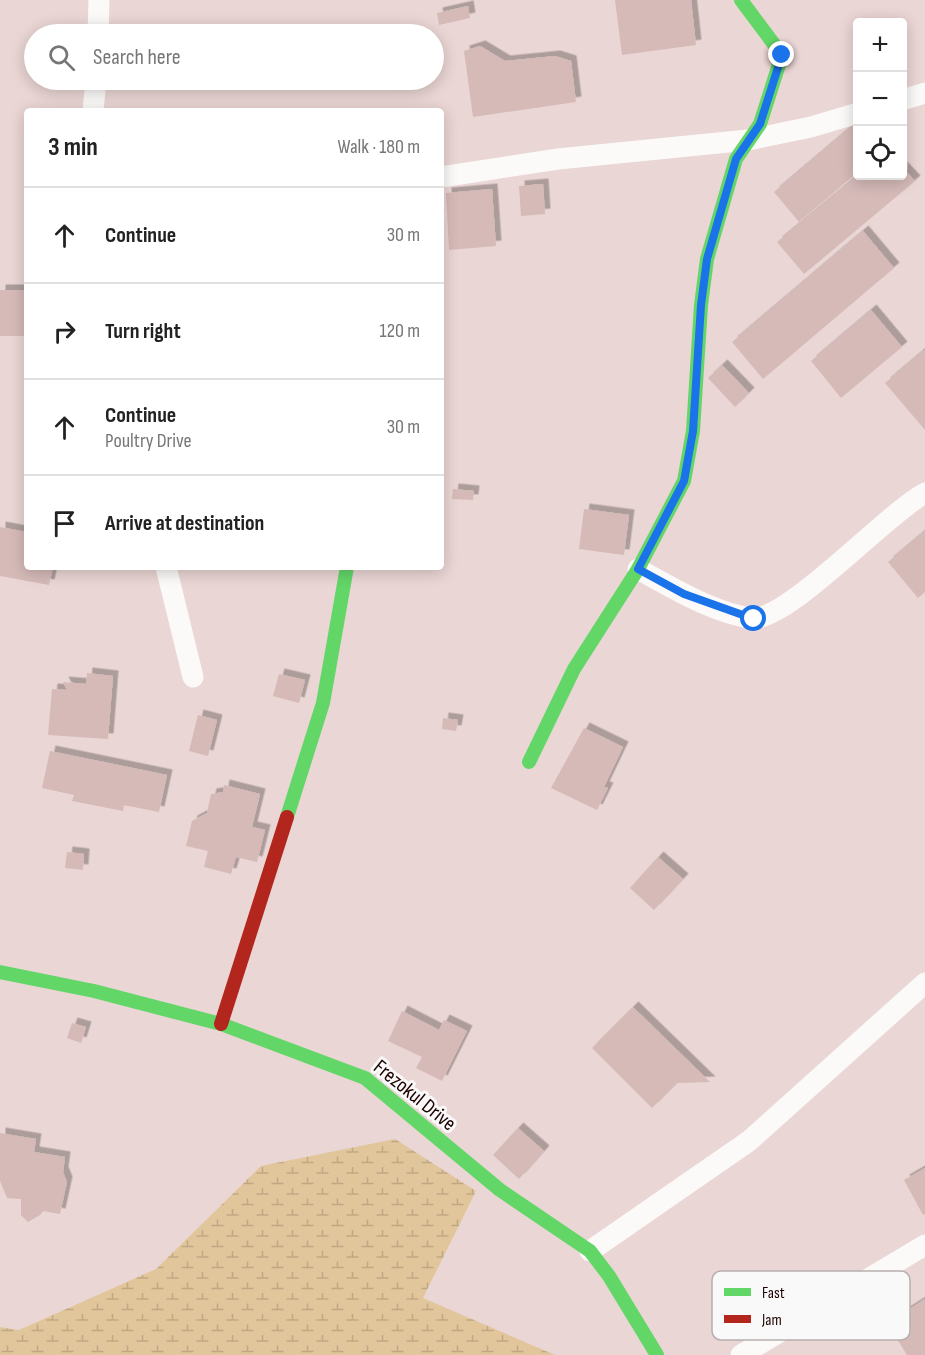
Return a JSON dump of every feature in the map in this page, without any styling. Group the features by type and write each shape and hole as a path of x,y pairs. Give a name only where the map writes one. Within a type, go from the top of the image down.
{"street":[{"path":"98,24 99,0"},
{"path":"529,762 574,669 638,569 684,481 693,431 701,305 707,259 736,159 760,124 782,55 771,37 741,0"},
{"path":"93,108 95,90"},
{"path":"907,99 925,93"},
{"path":"444,177 558,159 748,140 811,128 853,115"},
{"path":"638,569 684,594 754,619 779,610 901,509 925,493"},
{"path":"167,570 193,677"},
{"path":"221,1024 323,703 346,570"},
{"name":"Frezokul Drive","path":"0,972 94,991 221,1024 365,1078 500,1190 590,1251 609,1276 657,1355"},
{"path":"590,1251 749,1141 925,983"},
{"path":"882,1271 925,1245"},
{"path":"741,1355 766,1340"}],"green space":[{"path":"395,1139 476,1191 423,1298 555,1355 0,1355 0,1327 19,1330 156,1269 261,1166"}],"building":[{"path":"615,0 691,0 696,45 622,55"},
{"path":"468,6 470,18 439,24 437,13"},
{"path":"480,46 505,61 555,56 571,61 576,102 473,117 464,51"},
{"path":"853,125 853,176 799,222 774,192"},
{"path":"907,172 915,181 804,274 777,242 853,179 907,180"},
{"path":"543,184 545,214 521,216 519,186"},
{"path":"492,189 496,246 449,250 446,193"},
{"path":"863,231 894,268 763,379 732,342"},
{"path":"0,290 24,290 24,336 0,336"},
{"path":"871,310 902,347 841,398 811,361"},
{"path":"925,351 925,430 885,383"},
{"path":"722,365 749,393 735,407 708,378"},
{"path":"453,489 474,491 473,500 452,499"},
{"path":"584,509 629,515 624,555 579,549"},
{"path":"0,527 24,531 24,570 52,570 49,585 0,576"},
{"path":"925,531 925,592 918,598 888,562"},
{"path":"87,673 113,676 108,739 48,735 52,689 67,690 63,682 86,684"},
{"path":"279,674 305,680 299,703 273,696"},
{"path":"198,715 217,720 208,756 189,751"},
{"path":"443,718 458,720 456,731 442,729"},
{"path":"584,728 623,747 604,787 608,788 597,810 551,788"},
{"path":"50,751 167,775 159,812 124,805 123,811 72,801 74,795 42,788"},
{"path":"224,785 260,794 252,827 265,830 257,862 236,857 231,874 204,867 208,851 186,846 192,821 207,813 211,794 223,792"},
{"path":"67,852 84,854 83,870 65,868"},
{"path":"658,857 683,879 654,910 630,888"},
{"path":"633,1007 710,1082 677,1083 652,1108 592,1048"},
{"path":"402,1011 439,1030 444,1020 467,1031 442,1081 416,1068 422,1057 388,1041"},
{"path":"72,1023 86,1027 81,1043 67,1038"},
{"path":"518,1128 544,1151 519,1179 493,1155"},
{"path":"0,1133 36,1139 34,1152 65,1157 63,1172 67,1182 60,1214 43,1211 28,1222 21,1215 21,1199 7,1198 0,1181"},
{"path":"925,1168 925,1214 923,1215 904,1180"},
{"path":"925,1299 925,1355 907,1355 898,1340 910,1340 910,1308"}],"traffic: fast":[{"path":"529,762 574,669 638,569 684,481 693,431 701,305 707,259 736,159 760,124 782,55 741,0"},
{"path":"287,817 323,703 346,570"},
{"path":"0,972 94,991 221,1024 365,1078 500,1190 590,1251 609,1276 657,1355"}],"traffic: jam":[{"path":"221,1024 287,817"}],"route":[{"path":"754,619 684,594 638,569 684,481 693,431 701,305 707,259 736,159 760,124 770,100 782,55"}]}
